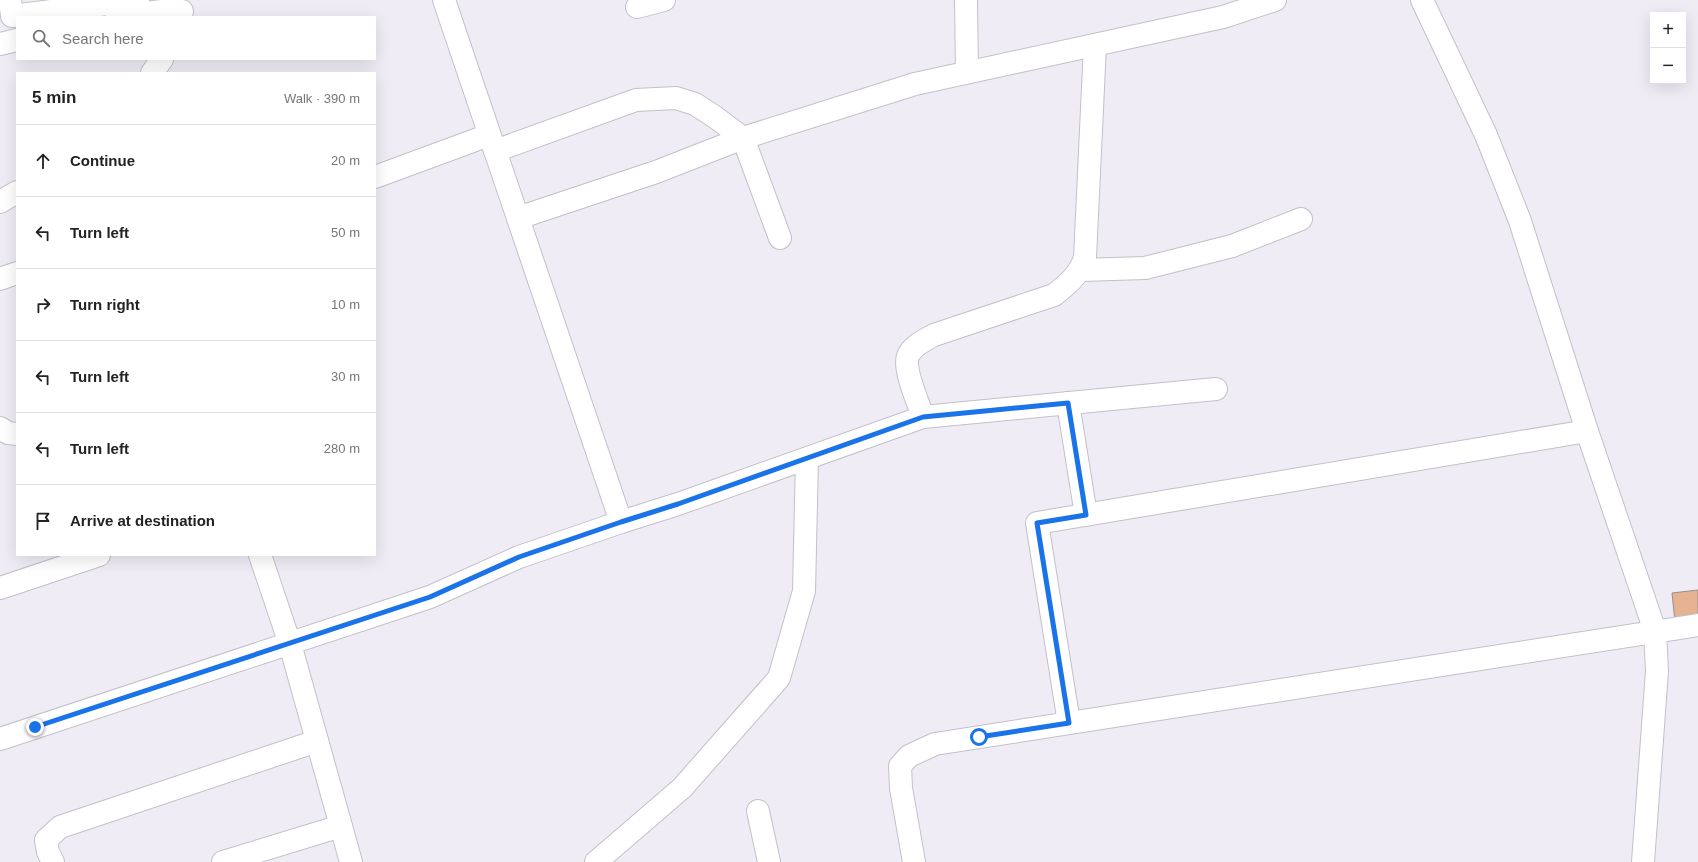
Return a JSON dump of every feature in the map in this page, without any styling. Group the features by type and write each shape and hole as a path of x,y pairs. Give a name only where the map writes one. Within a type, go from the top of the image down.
{"street":[{"path":"10,0 12,16 138,0"},
{"path":"444,0 621,522"},
{"path":"637,7 664,0"},
{"path":"966,0 967,72"},
{"path":"518,218 656,172 743,138 915,84 1095,45 1222,8 1275,0"},
{"path":"1422,0 1486,135 1520,221 1587,431 1655,631 1657,671 1643,862"},
{"path":"117,16 171,10 182,11 180,16"},
{"path":"0,44 16,40"},
{"path":"923,417 907,368 908,356 917,344 934,335 1054,295 1070,283 1081,270 1085,258 1095,45"},
{"path":"153,72 161,60"},
{"path":"376,177 636,100 676,98 695,104 743,138 780,238"},
{"path":"0,202 16,193"},
{"path":"1081,270 1145,268 1232,246 1301,219"},
{"path":"0,279 16,273"},
{"path":"0,739 430,597 519,557 678,504 923,417 1216,389"},
{"path":"1068,403 1086,515"},
{"path":"0,428 8,433 16,434"},
{"path":"1069,723 1037,523 1587,431"},
{"path":"596,862 682,788 779,678 804,591 807,459"},
{"path":"0,588 96,556"},
{"path":"260,556 290,644 351,862"},
{"path":"914,862 901,788 900,766 909,756 935,744 1698,625"},
{"path":"53,862 48,852 46,840 60,827 317,741"},
{"path":"758,811 769,862"},
{"path":"223,862 341,826"}],"building":[{"path":"1698,590 1698,619 1675,622 1672,593"}],"route":[{"path":"35,727 430,597 519,557 678,504 923,417 1068,403 1086,515 1037,523 1069,723 979,737"}]}
